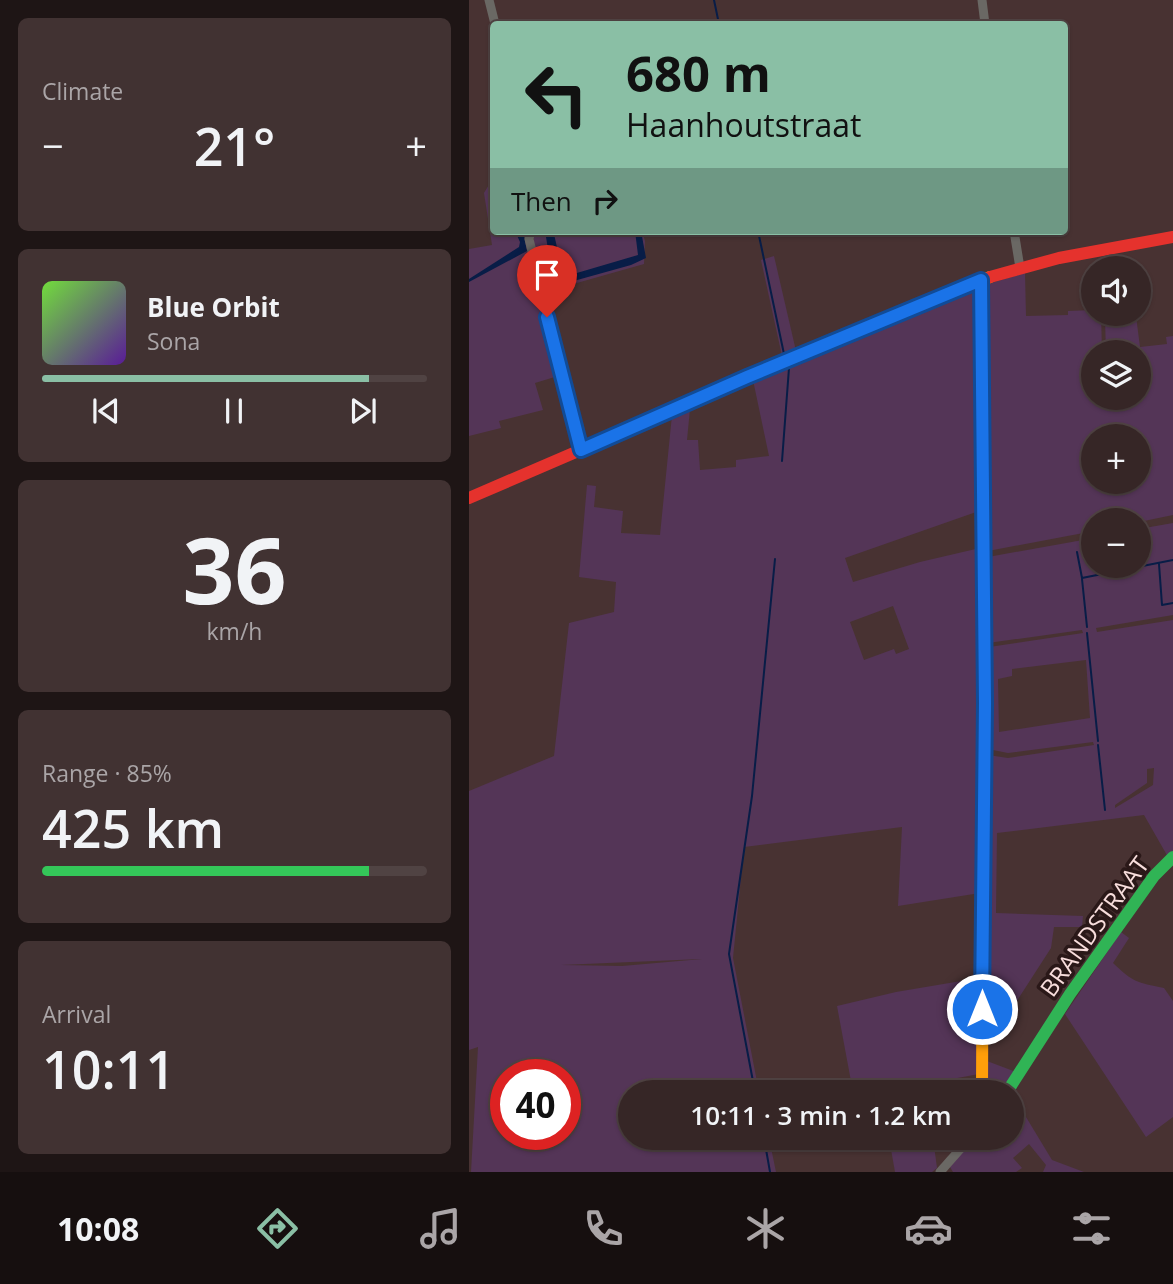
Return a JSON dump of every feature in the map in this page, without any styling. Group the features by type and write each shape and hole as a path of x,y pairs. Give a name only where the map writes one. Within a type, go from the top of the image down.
{"street":[{"path":"489,0 494,21"},
{"path":"982,0 985,21"},
{"path":"530,235 581,450"},
{"path":"1015,235 1020,268"},
{"path":"469,498 747,377 981,280 1020,268 1173,237"},
{"path":"981,280 985,703 982,1080"},
{"name":"BRANDSTRAAT","path":"1015,1080 1070,994 1154,876 1173,857"},
{"path":"940,1172 959,1150"}],"shaded area":[{"path":"490,183 490,232 484,193"},
{"path":"490,235 524,235 558,376 535,383 543,410 499,421 501,428 469,436 469,249 492,245"},
{"path":"534,235 643,235 644,264 545,292"},
{"path":"774,256 796,351 782,356 761,260"},
{"path":"1025,273 1026,316 1068,315 1068,311 1081,310 1081,326 1101,326 1102,340 1081,340 1081,410 1151,410 1151,346 1167,344 1166,337 1173,336 1173,515 1151,520 1151,508 1081,508 1081,533 988,551 988,284"},
{"path":"974,290 979,511 845,558 853,582 980,548 980,893 898,906 902,827 744,847 733,958 757,1080 618,1080 618,1150 771,1150 776,1172 471,1172 478,1047 469,1050 469,791 554,756 569,623 614,612 616,582 579,577 587,485 596,486 594,507 623,511 621,533 660,535 672,415 690,409 687,440 698,440 700,470 736,467 736,460 769,456 753,380","holes":["893,606 909,649 896,654 894,649 864,660 850,622","702,959 622,966 561,965"]},
{"path":"1105,326 1137,326 1139,340 1106,340"},
{"path":"1173,523 1173,615 1096,628 1097,632 1173,620 1173,852 1168,857 1144,815 997,833 996,913 1083,916 1082,927 1054,927 1051,948 1009,1013 988,1012 988,755 1008,758 1094,745 1093,742 1008,753 988,749 989,647 1083,633 1082,630 988,643 988,557 1081,540 1081,578 1151,578 1151,527","holes":["1086,660 1090,718 999,732 998,679 1012,676 1012,669","1154,768 1153,785 1115,808 1115,805 1147,783 1147,769"]},
{"path":"1121,932 1129,938 1113,963 1136,981 1164,988 1173,1001 1173,1117 1146,1137 1065,1014"},
{"path":"979,978 979,1074 947,1080 851,1080 837,1006 896,992"},
{"path":"987,1061 1016,1072 1010,1080 986,1080"},
{"path":"1024,1114 1052,1160 1084,1172 1043,1172 1046,1165 1029,1144 1024,1148"},
{"path":"891,1150 935,1150 937,1168 932,1172 895,1172"},
{"path":"964,1150 1022,1150 1013,1158 1022,1168 1016,1172 953,1172 950,1167"}],"water":[{"path":"517,235 524,235 527,251 469,282 469,279 519,247"},
{"path":"554,235 563,274 570,275 638,255 636,235 642,235 646,258 631,265 560,284 550,262 546,237"}],"waterway":[{"path":"714,0 718,21"},
{"path":"759,235 784,354"},
{"path":"782,461 789,368"},
{"path":"1077,552 1082,578 1173,560"},
{"path":"753,1080 729,954 752,796 775,559"},
{"path":"1159,564 1162,605 1173,603"},
{"path":"1082,579 1087,627"},
{"path":"1087,633 1098,741"},
{"path":"1098,745 1105,810"},
{"path":"766,1150 770,1172"}],"traffic: fast":[{"path":"1015,1080 1070,994 1154,876 1173,857"}],"traffic: slow":[{"path":"713,393 990,277"},
{"path":"982,1080 984,626"}],"traffic: jam":[{"path":"990,277 1059,258 1173,237"},
{"path":"981,280 984,626"},
{"path":"469,498 713,393"}],"route":[{"path":"547,317 581,450 747,377 981,280 985,703 982,1009"}]}
